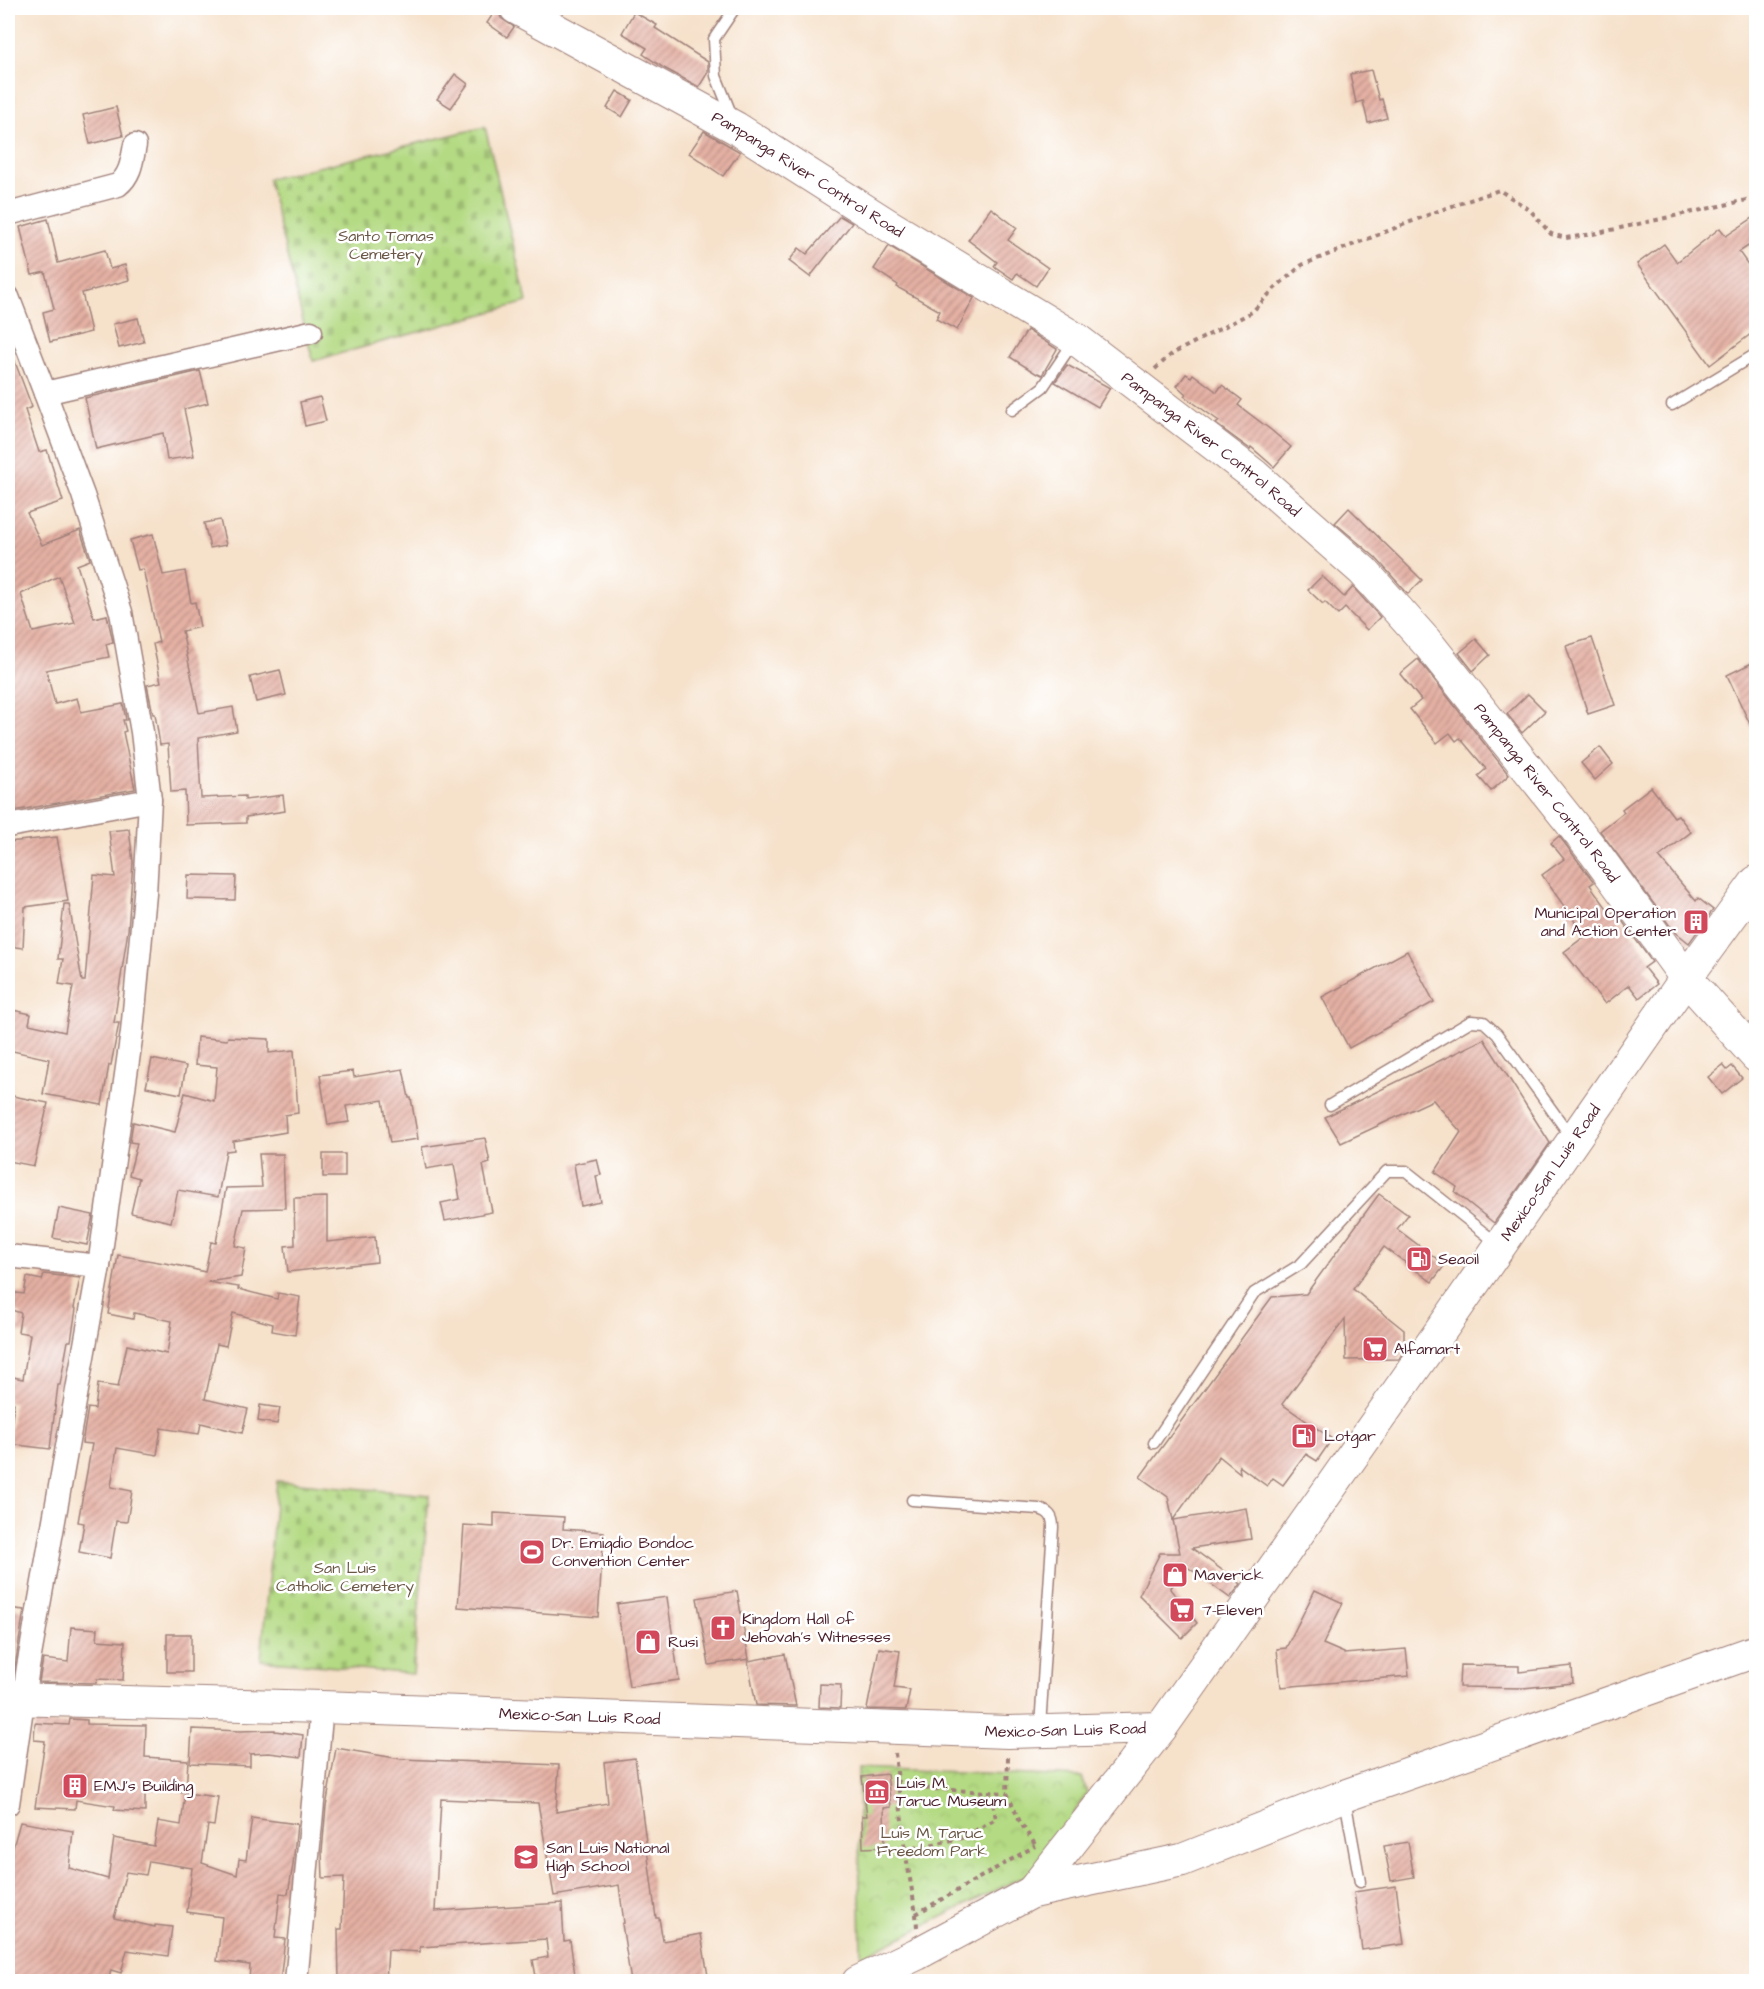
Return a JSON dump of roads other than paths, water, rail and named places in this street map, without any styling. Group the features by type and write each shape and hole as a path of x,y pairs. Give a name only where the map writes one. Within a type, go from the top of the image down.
{"main road":[{"name":"Pampanga River Control Road","path":"516,8 736,128 888,225 1076,339 1254,475 1363,571 1430,646 1595,853 1686,978 1756,1056"},
{"name":"Mexico-San Luis Road","path":"16,1699 322,1707 1008,1732 1161,1728 1686,978 1756,882"},
{"path":"858,1982 917,1954 1032,1892 1182,1860 1344,1796 1756,1651"},
{"path":"1032,1892 1045,1854 1161,1728"}],"street":[{"path":"8,214 118,185 125,180 130,170 135,145"},
{"path":"8,297 83,495 121,612 142,732 150,800 145,894 132,1032 99,1266 28,1667 16,1699 8,1804"},
{"path":"45,393 311,332"},
{"path":"8,825 150,800"},
{"path":"8,1256 99,1266"},
{"path":"296,1982 322,1707"}],"lane":[{"path":"735,8 714,39 716,76 736,128"},
{"path":"1012,410 1043,387 1076,339"},
{"path":"1672,405 1756,354"},
{"path":"1329,1105 1471,1021 1484,1022 1497,1034 1574,1141"},
{"path":"1154,1443 1254,1293 1301,1264 1387,1171 1406,1171 1500,1246"},
{"path":"912,1500 1039,1509 1051,1515 1053,1527 1040,1731"},
{"path":"1344,1796 1360,1882"}],"place":[{"name":"Municipal Operation and Action Center","path":"1696,922"},
{"name":"Seaoil","path":"1419,1259"},
{"name":"Alfamart","path":"1375,1349"},
{"name":"Lotgar","path":"1304,1436"},
{"name":"Dr. Emigdio Bondoc Convention Center","path":"532,1552"},
{"name":"Maverick","path":"1175,1575"},
{"name":"7-Eleven","path":"1182,1610"},
{"name":"Kingdom Hall of Jehovah's Witnesses","path":"723,1628"},
{"name":"Rusi","path":"648,1642"},
{"name":"EMJ's Building","path":"75,1786"},
{"name":"Luis M. Taruc Museum","path":"877,1792"},
{"name":"San Luis National High School","path":"526,1857"}],"park label":[{"name":"Santo Tomas Cemetery","path":"386,245"},
{"name":"San Luis Catholic Cemetery","path":"345,1577"},
{"name":"Luis M. Taruc Freedom Park","path":"932,1842"}]}
